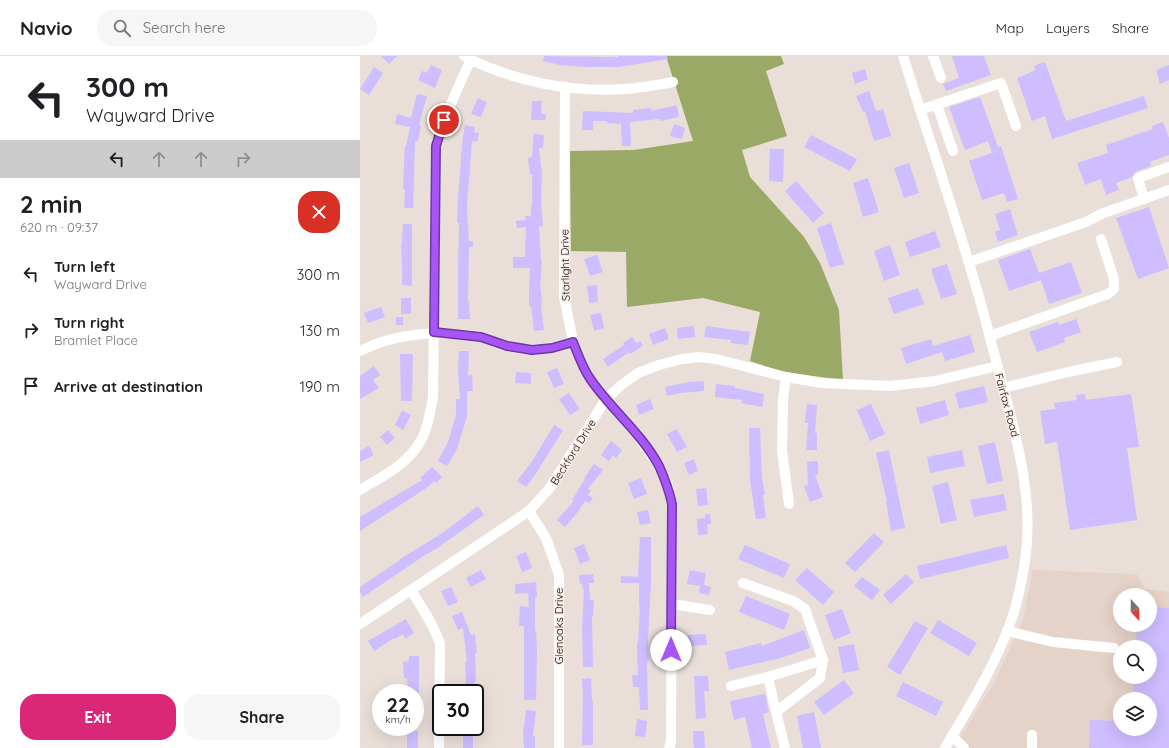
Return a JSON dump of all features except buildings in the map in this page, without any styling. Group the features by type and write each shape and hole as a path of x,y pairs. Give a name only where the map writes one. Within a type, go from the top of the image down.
{"street":[{"name":"Fairfax Road","path":"903,56 990,336 1022,463 1028,509 1027,542 1024,566 1017,601 1007,631 990,668 945,748"},
{"path":"933,56 941,78"},
{"path":"360,490 406,460 420,442 428,422 433,397 436,146 467,58 512,76 565,87 624,89 673,82"},
{"path":"920,110 1001,83 1016,126"},
{"name":"Starlight Drive","path":"565,87 564,296 573,342 577,354 591,380 649,451 658,465 668,484 672,504 671,742 669,748"},
{"path":"937,105 954,151"},
{"path":"1144,199 1138,178 1169,167"},
{"path":"968,262 1086,222 1102,214 1169,190"},
{"path":"990,336 1108,294 1114,288 1114,279 1101,239"},
{"path":"360,351 411,334 434,332 481,337 504,345 532,350 552,348 573,342"},
{"name":"Beckford Drive","path":"360,624 529,511 549,489 606,399 620,386 638,373 659,365 682,359 698,357 716,359 786,377 822,383 890,386 935,381 997,366"},
{"path":"1003,388 1116,362"},
{"path":"786,377 783,400 782,451 789,504"},
{"name":"Glenoaks Drive","path":"529,511 546,538 559,575 559,748"},
{"path":"744,583 793,601 805,609 823,660 820,678 776,712"},
{"path":"411,590 437,634 440,644 439,748"},
{"path":"672,604 710,610"},
{"path":"1007,631 1053,642 1113,648"},
{"path":"731,686 768,677 823,660"},
{"path":"768,677 785,748"},
{"path":"952,736 964,748"},
{"path":"1032,736 1032,748"}],"shaded area":[{"path":"1033,570 1137,574 1144,588 1113,588 1113,632 1157,632 1157,591 1169,592 1169,748 954,748 995,681 1023,619"}],"green space":[{"path":"666,56 781,56 784,64 766,71 787,136 742,150 750,177 804,237 820,263 839,310 843,380 784,372 750,361 760,312 703,298 627,307 626,252 571,251 570,151 634,150 693,141"}],"route":[{"path":"444,120 436,146 434,332 481,337 507,346 532,350 552,348 573,342 577,354 591,380 649,451 668,484 672,504 671,650"}]}
